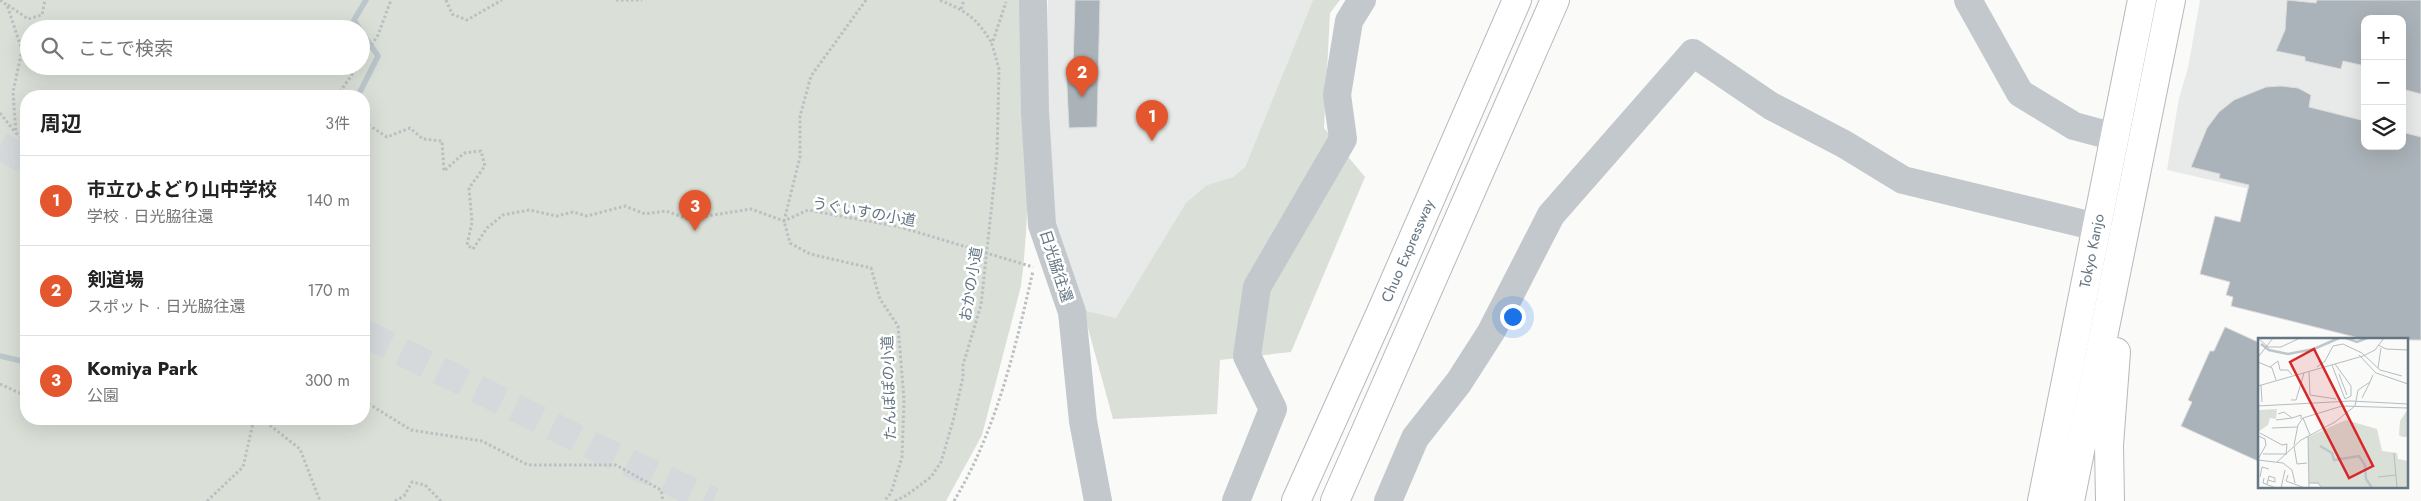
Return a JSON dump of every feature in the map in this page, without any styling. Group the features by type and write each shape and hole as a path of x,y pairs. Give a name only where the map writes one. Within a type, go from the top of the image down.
{"highway":[{"name":"Chuo Expressway","path":"1296,501 1378,321 1517,0"},
{"path":"1334,501 1555,0"},
{"name":"Tokyo Kanjo","path":"2044,491 2142,0"},
{"name":"Tokyo Kanjo","path":"2072,491 2170,0"},
{"path":"2110,501 2109,445 2114,370 2123,293 2137,219 2148,113"},
{"path":"2084,288 2091,283 2098,282 2104,282 2113,288"},
{"path":"2044,491 2045,487 2055,493 2072,491"}],"street":[{"name":"日光脇往還","path":"1033,0 1035,112 1042,225 1072,312 1083,421 1098,501"},
{"path":"1236,501 1273,408 1247,356 1257,287 1343,139 1337,95 1349,21 1362,0"},
{"path":"1968,0 2020,93 2074,126 2115,137"},
{"path":"1388,501 1415,438 1459,382 1491,332 1551,215 1693,52 1771,106 1844,144 1903,180 2097,227"}],"path":[{"path":"0,0 28,19 42,16 45,0"},
{"path":"370,49 378,35 391,0"},
{"path":"446,0 452,14 467,20 502,0"},
{"path":"616,0 642,0"},
{"path":"370,126 388,137 410,128 423,139 442,141 444,172 464,153 481,152 485,166 469,188 472,222 467,245 473,249 487,228 503,215 529,210 557,216 573,212 587,216 625,206 645,214 666,211 688,220 750,209 784,221 800,157 800,116 811,76 866,0"},
{"name":"おかの小道","path":"895,501 907,495 931,477 941,462 963,377 963,364 981,305 997,156 998,69 992,44 979,22 961,9 940,0"},
{"path":"961,9 964,0"},
{"path":"992,44 1006,2"},
{"path":"7,5 20,44"},
{"path":"16,133 13,92 20,59"},
{"path":"341,90 352,75"},
{"path":"0,113 20,136"},
{"name":"うぐいすの小道","path":"784,221 808,210 900,227 1034,267"},
{"name":"たんぽぽの小道","path":"784,221 790,243 810,254 871,268 880,299 898,326 904,400 902,457 891,493 884,501"},
{"path":"954,501 989,429 1017,342 1036,259"},
{"path":"0,384 20,393"},
{"path":"370,405 411,430 482,441 528,465 616,465 661,490 662,501"},
{"path":"207,501 243,467 253,425"},
{"path":"270,425 300,449 320,501"},
{"path":"395,501 404,496 412,482 426,485 441,501"}],"shaded area":[{"path":"0,0 1027,0 1028,179 1025,250 1021,286 982,435 946,501 0,501"},
{"path":"1048,0 1313,0 1245,167 1233,177 1207,185 1116,318 1083,310 1061,251 1053,213 1046,115"},
{"path":"1313,0 1340,0 1330,13 1324,128 1365,177 1291,352 1220,360 1217,414 1113,419 1083,310 1116,318 1186,203 1207,185 1233,177 1245,167"},
{"path":"2200,0 2421,0 2421,228 2167,170 2179,98 2188,68"}],"building":[{"path":"1075,0 1100,0 1097,127 1069,128 1066,67 1073,67"},
{"path":"2287,0 2316,3 2317,0 2421,0 2421,94 2406,90 2406,15 2361,15 2361,65 2343,61 2341,69 2305,61 2305,57 2276,51 2285,30"},
{"path":"2266,87 2298,88 2311,95 2309,107 2361,120 2361,150 2406,150 2406,133 2421,137 2421,340 2408,340 2408,338 2359,338 2231,306 2233,297 2226,295 2230,282 2200,274 2215,216 2240,222 2249,185 2219,178 2220,174 2191,167 2207,128 2219,112 2234,100"},
{"path":"2225,327 2258,342 2258,461 2181,426 2192,402 2188,400 2210,351 2214,351"}],"waterway":[{"path":"354,20 366,0"},
{"path":"370,44 378,56 370,72"},
{"path":"361,90 368,75"},
{"path":"0,356 20,361"}],"tunnel":[{"path":"0,146 20,157"},
{"path":"370,336 595,447 713,501"}],"place":[{"name":"剣道場","path":"1082,97"},
{"name":"市立ひよどり山中学校","path":"1152,141"},
{"name":"Komiya Park","path":"695,231"}]}
